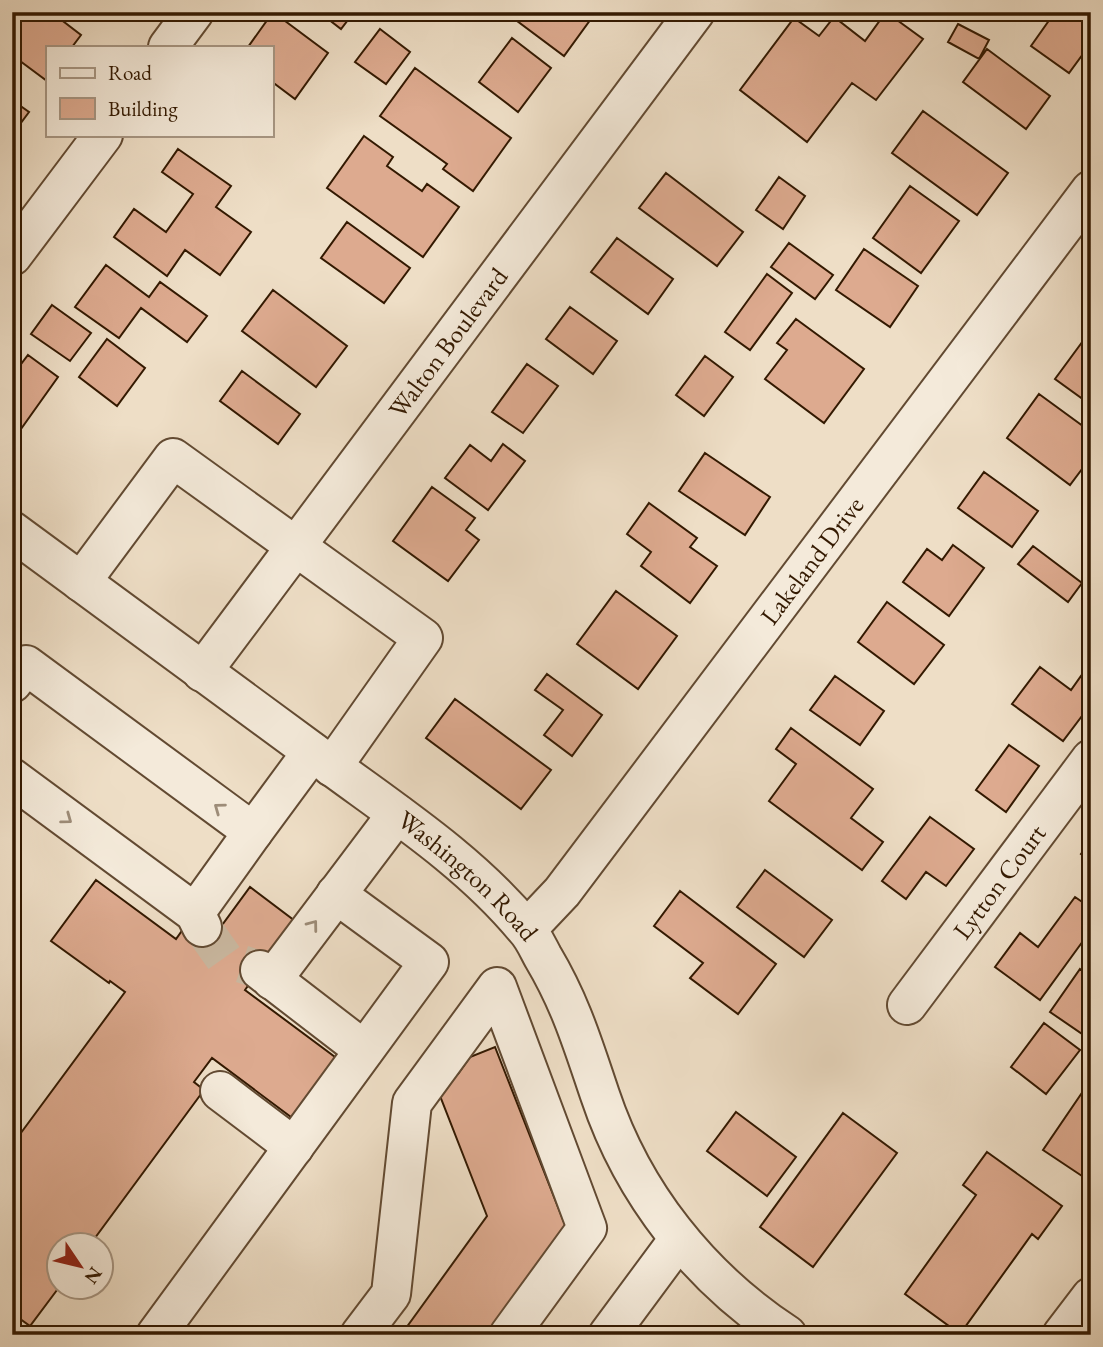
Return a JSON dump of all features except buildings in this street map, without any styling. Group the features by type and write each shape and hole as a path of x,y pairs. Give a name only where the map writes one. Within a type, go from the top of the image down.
{"street":[{"path":"169,46 194,12"},
{"name":"Walton Boulevard","path":"202,672 695,12"},
{"path":"12,256 102,136"},
{"name":"Lakeland Drive","path":"527,929 562,892 1091,190"},
{"path":"12,778 199,920 253,832 322,760 423,638 173,458 81,582"},
{"name":"Washington Road","path":"12,531 444,849 527,929 559,984 583,1040 600,1097 622,1149 657,1211 691,1254 733,1297 787,1335"},
{"path":"12,683 26,665 253,832"},
{"name":"Lytton Court","path":"907,1005 1091,759"},
{"path":"365,1050 266,975 336,894 397,814"},
{"path":"156,1335 429,962 336,894"},
{"path":"360,1335 391,1294 412,1103 497,988 587,1227 509,1335"},
{"path":"220,1091 294,1147"},
{"path":"613,1333 679,1239"},
{"path":"1062,1335 1091,1297"}],"tunnel":[{"path":"202,927 224,958 260,970"}]}
